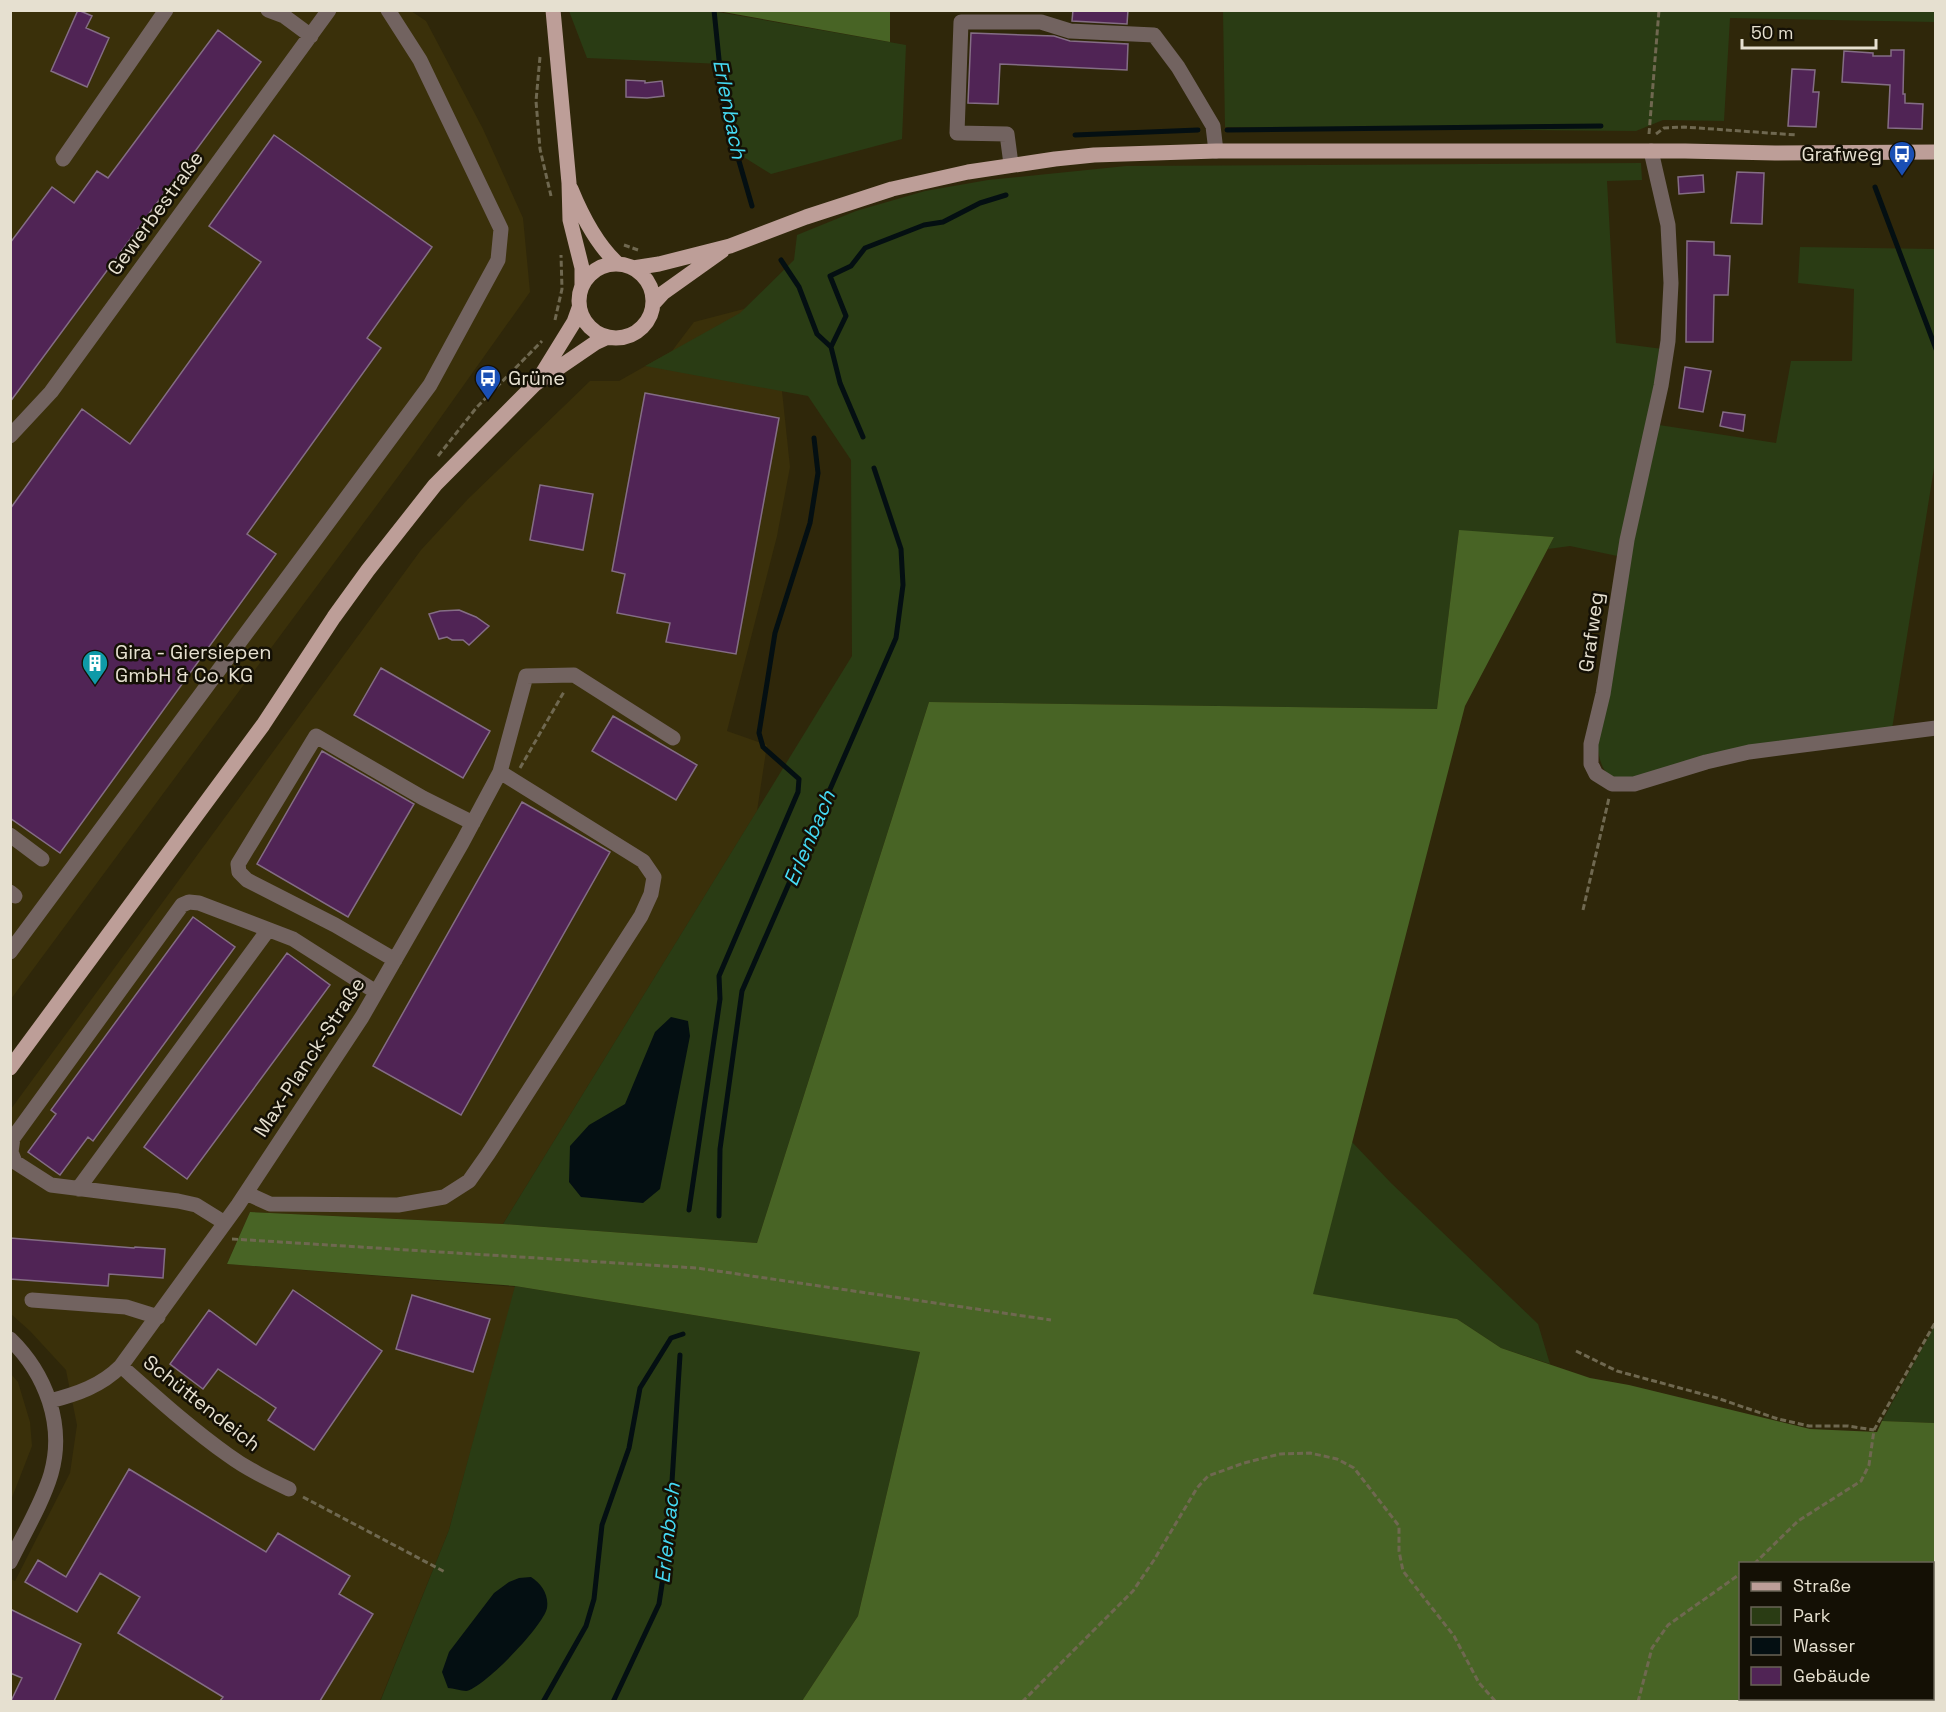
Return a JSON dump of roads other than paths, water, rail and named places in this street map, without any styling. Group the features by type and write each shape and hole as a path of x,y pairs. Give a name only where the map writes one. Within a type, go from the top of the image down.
{"main road":[{"path":"535,384 574,322 579,308 582,286 582,268 570,220 569,183 553,10"},
{"path":"582,286 596,269 607,265 659,264 730,246 881,192 1011,164 1094,155 1650,144 1774,153 1935,152"},
{"path":"569,183 596,238 609,255 649,283 653,304"},
{"path":"579,308 589,327 598,333 608,337 626,337 647,321 653,304 669,288 730,246"},
{"path":"10,1068 263,725 334,617 435,485 535,384 595,343 608,337"}],"street":[{"path":"63,159 166,10"},
{"path":"268,10 284,16 311,36"},
{"name":"Gewerbestraße","path":"10,436 51,392 329,10"},
{"path":"12,948 430,385 498,260 501,229 420,60 388,10"},
{"path":"1011,164 1007,134 957,134 961,22 1041,22 1070,31 1154,35 1178,67 1213,126 1216,151"},
{"name":"Grafweg","path":"1650,144 1668,225 1671,283 1669,332 1661,386 1627,540 1603,694 1591,744 1592,764 1596,774 1612,784 1634,784 1706,762 1749,752 1935,728"},
{"name":"Max-Planck-Straße","path":"50,1401 74,1395 99,1384 121,1366 225,1223 305,1105 395,960 500,772 526,676 574,675 673,738"},
{"path":"395,960 335,925 247,880 239,872 238,864 316,736 423,798 473,823"},
{"path":"246,1193 270,1204 398,1205 444,1197 469,1181 641,916 651,894 654,877 643,861 500,772"},
{"path":"10,835 42,859"},
{"path":"225,1223 196,1205 178,1201 51,1185 15,1162 11,1152 13,1138 182,905 189,902 199,903 293,939 376,992"},
{"path":"78,1189 268,930"},
{"path":"32,1300 126,1307 158,1317"},
{"path":"10,1339 34,1368 50,1401 56,1428 52,1472 10,1562"},
{"name":"Schüttendeich","path":"121,1366 178,1416 229,1456 289,1489"}],"water":[{"path":"671,1017 688,1021 690,1036 660,1189 643,1203 581,1197 569,1182 570,1146 589,1125 625,1104 655,1032"},
{"path":"531,1577 544,1590 547,1599 547,1608 536,1628 499,1668 475,1687 466,1691 448,1688 442,1672 449,1652 494,1593 509,1582"}],"waterway":[{"name":"Erlenbach","path":"714,10 728,123 752,206"},
{"path":"1227,130 1601,126"},
{"path":"1075,135 1198,130"},
{"path":"1875,187 1936,349"},
{"path":"831,347 846,316 830,276 851,266 865,248 924,225 943,222 980,203 1006,195"},
{"name":"Erlenbach","path":"781,260 799,287 817,334 831,347 840,383 863,437"},
{"path":"689,1210 720,999 719,976 798,792 799,779 763,747 759,733 775,633 810,523 818,473 814,438"},
{"name":"Erlenbach","path":"719,1216 720,1149 742,991 896,638 903,585 901,549 874,468"},
{"path":"543,1702 586,1626 594,1599 602,1525 629,1448 640,1388 671,1338 683,1334"},
{"name":"Erlenbach","path":"613,1702 659,1604 668,1545 680,1355"}],"place":[{"name":"Grafweg","path":"1902,177"},
{"name":"Grüne","path":"488,401"},
{"name":"Gira - Giersiepen GmbH & Co. KG","path":"95,686"}]}
